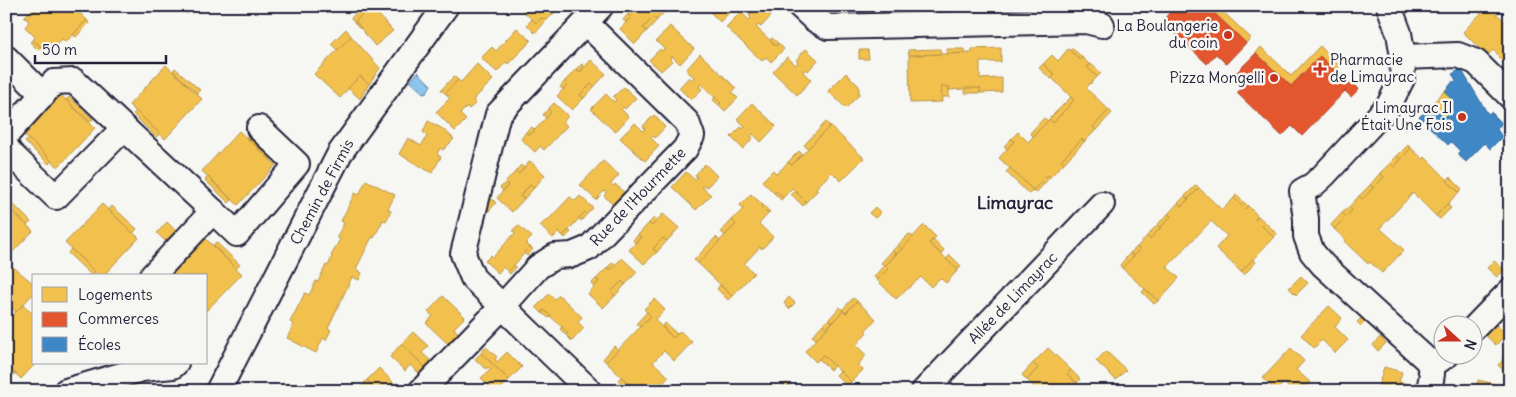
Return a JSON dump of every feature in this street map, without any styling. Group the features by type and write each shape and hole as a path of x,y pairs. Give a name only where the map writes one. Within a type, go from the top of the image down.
{"street":[{"name":"Chemin de Firmis","path":"218,391 340,152 446,6"},
{"path":"800,6 814,19 828,27 1086,21 1102,25"},
{"path":"1389,6 1399,33 1403,57 1402,79 1389,106 1313,185 1302,191 1306,219 1306,236 1312,252 1323,265 1421,354 1434,358"},
{"path":"590,391 473,278 462,254 498,114 593,15"},
{"name":"Rue de l'Hourmette","path":"421,391 538,267 555,256 572,255 589,248 686,149 692,136 687,122 593,15"},
{"path":"1403,57 1458,55 1476,62 1510,96"},
{"path":"6,58 43,95"},
{"path":"6,135 54,82 74,81 237,234 297,164 259,128"},
{"path":"6,146 10,153 56,197 124,128"},
{"name":"Allée de Limayrac","path":"924,391 1102,204"},
{"path":"154,274 213,211"},
{"path":"1484,318 1510,291"},
{"path":"66,391 142,369 173,366 175,364"},
{"path":"1429,391 1432,374 1437,364"}],"water":[{"path":"418,72 431,85 427,92 423,93 410,81"}],"building: Logements":[{"path":"36,6 40,6 27,19 24,17"},
{"path":"40,6 72,6 87,20 66,42 62,39 50,51 43,45 41,47 33,40 35,37 25,27 29,22 27,19"},
{"path":"178,6 194,6 187,14"},
{"path":"364,6 371,6 393,31 375,46 355,21 362,15 358,11"},
{"path":"523,6 553,6 556,11 547,20 541,18 536,23 521,9"},
{"path":"635,6 669,7 657,20 654,17 643,28 647,31 635,44 620,29 631,17 628,14"},
{"path":"704,6 735,6 735,7 720,22"},
{"path":"757,6 761,6 771,16 761,27 758,25 756,27 776,46 778,43 784,49 771,62 766,57 762,61 726,27 741,12 749,20 751,18 749,15"},
{"path":"1214,6 1224,6 1221,10 1251,38 1246,43 1211,10"},
{"path":"1488,6 1510,26 1510,69 1493,50 1487,56 1463,32"},
{"path":"358,11 362,15 355,21 360,29 351,18"},
{"path":"628,14 631,17 626,22 623,20"},
{"path":"654,17 657,20 647,31 643,28"},
{"path":"541,18 547,20 535,33 527,25 532,19 536,23"},
{"path":"87,20 89,23 76,37 73,35"},
{"path":"670,26 694,49 680,64 672,56 670,58 672,61 661,71 649,60 660,49 662,51 664,49 656,41"},
{"path":"517,28 531,41 497,72 481,58 492,47 496,51"},
{"path":"346,29 351,36 337,50 331,44"},
{"path":"351,36 380,68 369,84 360,76 340,98 314,74"},
{"path":"772,38 778,43 776,46 770,40"},
{"path":"33,40 41,47 38,50 30,42"},
{"path":"1320,46 1340,66 1335,71 1320,56 1291,86 1256,53 1261,47 1291,76"},
{"path":"1001,48 1001,62 980,62 980,79 1002,78 1002,92 980,93 980,88 949,90 949,87 941,87 942,102 910,103 909,55 972,53 972,49"},
{"path":"1072,48 1082,57 1080,60 1070,51"},
{"path":"806,49 818,60 808,71 805,69 803,72 811,80 797,95 773,72 787,57 796,65 798,62 796,60"},
{"path":"940,49 941,54 909,55 908,50"},
{"path":"947,49 965,49 965,53 948,54"},
{"path":"1068,49 1080,60 1082,57 1090,65 1087,67 1097,77 1086,88 1109,110 1093,127 1096,130 1084,142 1082,139 1061,160 1064,163 1033,190 999,158 1014,141 1011,139 1018,132 1028,142 1049,119 1053,123 1074,100 1052,78 1055,75 1043,64 1052,55 1058,61"},
{"path":"859,50 868,50 869,59 859,59"},
{"path":"700,54 736,88 732,93 738,98 725,111 719,105 721,103 701,84 699,87 702,89 691,100 679,88 689,77 692,80 694,77 686,70"},
{"path":"591,60 606,74 594,87 591,84 580,95 584,98 572,110 557,96 568,84 565,81 576,69 580,72"},
{"path":"477,64 493,80 473,100 476,103 469,109 467,107 460,114 466,120 455,131 436,112 450,98 445,93 458,80 461,82"},
{"path":"582,64 584,66 580,72 576,69"},
{"path":"1043,64 1055,75 1051,79 1039,68"},
{"path":"1091,64 1101,73 1097,77 1087,67"},
{"path":"166,65 202,99 165,139 129,105"},
{"path":"175,68 200,90 197,93 173,71"},
{"path":"846,73 859,86 859,95 846,108 828,91"},
{"path":"360,76 369,84 360,99 348,88"},
{"path":"454,76 458,80 445,93 441,90"},
{"path":"565,81 568,84 563,89 560,87"},
{"path":"591,84 594,87 584,98 580,95"},
{"path":"1449,86 1445,92 1454,102 1452,107 1448,108 1448,114 1445,117 1432,106 1427,111 1426,110"},
{"path":"624,87 636,98 625,109 623,107 621,109 629,117 615,132 591,109 606,94 614,102 616,100 613,97"},
{"path":"941,87 949,87 949,97 942,97"},
{"path":"965,88 980,88 980,93 965,93"},
{"path":"59,93 95,128 58,167 21,132"},
{"path":"69,97 93,119 90,122 66,100"},
{"path":"715,97 721,103 719,105 713,100"},
{"path":"1071,97 1074,100 1053,123 1049,119"},
{"path":"554,103 568,116 563,122 567,126 544,150 540,146 535,152 521,139 526,132 529,135 535,130 551,112 548,109"},
{"path":"752,103 776,126 761,142 753,134 751,136 753,138 743,149 731,137 741,127 743,129 745,126 737,119"},
{"path":"548,109 551,112 546,118 543,115"},
{"path":"1109,110 1112,113 1096,130 1093,127"},
{"path":"136,111 160,134 156,137 133,114"},
{"path":"654,115 665,127 655,138 653,136 651,138 659,146 645,161 620,138 635,123 643,131 645,129 643,126"},
{"path":"1044,118 1048,121 1033,136 1030,133"},
{"path":"428,121 443,129 454,139 443,150 440,148 437,154 441,157 432,173 399,154 408,138 421,146 427,136 423,132"},
{"path":"826,122 830,126 808,149 804,145"},
{"path":"830,126 864,158 841,181 832,172 816,188 818,190 806,202 792,188 783,198 776,191 774,193 762,181 773,170 777,174 788,162 792,165"},
{"path":"532,127 535,130 529,135 526,132"},
{"path":"239,131 276,165 238,205 202,171"},
{"path":"249,134 274,156 270,160 246,137"},
{"path":"29,139 52,161 49,164 25,142"},
{"path":"1011,139 1014,141 1007,149 1004,146"},
{"path":"1082,139 1084,142 1064,163 1061,160"},
{"path":"1408,145 1411,148 1400,160 1397,156"},
{"path":"1411,148 1423,159 1425,157 1459,192 1436,216 1413,193 1380,228 1404,250 1382,273 1370,262 1368,264 1334,229 1352,210 1349,207 1359,196 1362,199 1384,177 1380,173 1390,163 1394,167"},
{"path":"799,151 802,154 792,165 788,162"},
{"path":"1397,156 1400,160 1394,167 1390,163"},
{"path":"530,161 545,175 534,188 530,185 520,196 524,199 512,212 497,198 508,185 505,183 516,171 519,174"},
{"path":"603,161 619,175 611,184 613,186 615,184 626,194 615,206 604,196 606,193 604,191 596,200 580,185"},
{"path":"705,164 717,176 707,187 704,185 702,187 711,195 696,210 672,187 686,172 695,180 697,177 695,175"},
{"path":"521,165 524,168 519,174 516,171"},
{"path":"1010,168 1033,190 1029,194 1006,172"},
{"path":"6,173 13,179 6,186"},
{"path":"1380,173 1384,177 1373,188 1370,185"},
{"path":"1048,175 1050,177 1036,193 1033,190"},
{"path":"208,177 232,200 229,203 205,180"},
{"path":"1450,177 1462,189 1459,192 1447,181"},
{"path":"366,180 395,195 388,209 391,211 386,221 383,220 374,238 372,237 356,269 362,273 359,280 352,277 328,328 331,330 326,340 323,338 316,353 287,338 294,324 290,322 305,293 309,295 326,265 328,266 340,239 337,237 344,223 341,221 355,193 359,195"},
{"path":"505,183 508,185 503,191 500,188"},
{"path":"530,185 534,188 524,199 520,196"},
{"path":"1196,185 1199,188 1188,199 1185,196"},
{"path":"1370,185 1373,188 1362,199 1359,196"},
{"path":"1199,188 1222,210 1234,198 1245,209 1248,206 1258,216 1255,219 1274,237 1241,272 1216,248 1227,236 1211,221 1167,267 1179,278 1158,301 1122,268 1140,250 1137,247 1147,236 1150,239 1171,216 1168,214 1178,203 1182,206"},
{"path":"776,191 783,198 781,200 774,193"},
{"path":"795,191 806,202 803,206 791,194"},
{"path":"751,194 763,205 761,207 768,214 759,224 773,237 762,249 760,247 744,264 754,273 732,296 698,263 736,224 732,220 743,209 740,205"},
{"path":"1236,195 1248,206 1245,209 1234,198"},
{"path":"580,196 593,208 587,214 585,212 563,236 559,232 553,238 540,226 570,197 575,201"},
{"path":"1185,196 1188,199 1182,206 1178,203"},
{"path":"7,198 31,222 27,225 6,205"},
{"path":"491,198 496,203 489,211 484,206"},
{"path":"102,204 139,238 105,274 97,274 65,243"},
{"path":"1447,204 1451,208 1440,219 1436,216"},
{"path":"6,205 33,231 6,259"},
{"path":"763,205 770,212 768,214 761,207"},
{"path":"112,206 137,229 133,233 109,210"},
{"path":"875,207 881,213 875,218 869,213"},
{"path":"1349,207 1352,210 1346,217 1342,213"},
{"path":"585,212 587,214 581,221 579,218"},
{"path":"1510,212 1510,225 1503,219"},
{"path":"1342,213 1346,217 1334,229 1331,225"},
{"path":"663,214 679,228 667,241 663,238 653,249 657,252 644,264 629,250 641,237 638,235 649,223 652,226"},
{"path":"1168,214 1171,216 1160,228 1157,225"},
{"path":"1258,216 1265,222 1262,226 1255,219"},
{"path":"654,218 657,221 652,226 649,223"},
{"path":"732,220 736,224 725,235 721,232"},
{"path":"167,222 176,231 165,241 157,233"},
{"path":"1265,222 1277,234 1274,237 1262,226"},
{"path":"518,225 532,237 526,243 530,247 508,272 503,267 498,273 485,261 491,255 493,257 515,233 513,230"},
{"path":"924,225 936,237 929,243 958,270 946,283 940,278 931,287 921,277 896,299 877,280 888,269 885,266"},
{"path":"1157,225 1160,228 1150,239 1147,236"},
{"path":"569,230 571,232 565,238 563,236"},
{"path":"909,234 913,237 902,249 898,245"},
{"path":"638,235 641,237 635,243 633,240"},
{"path":"716,237 720,241 698,263 694,260"},
{"path":"663,238 667,241 657,252 653,249"},
{"path":"206,239 242,274 208,309 208,274 173,274"},
{"path":"933,240 944,250 941,254 929,243"},
{"path":"216,242 240,265 236,268 213,245"},
{"path":"898,245 902,249 896,254 892,251"},
{"path":"530,247 533,249 527,256 524,253"},
{"path":"1137,247 1140,250 1134,256 1130,253"},
{"path":"71,249 95,272 94,274 90,274 68,253"},
{"path":"892,251 896,254 885,266 881,263"},
{"path":"1130,253 1134,256 1122,268 1120,265"},
{"path":"950,255 961,266 958,270 946,259"},
{"path":"622,258 637,272 625,285 622,281 611,292 615,296 603,308 588,294 599,281 596,279 608,267 610,270"},
{"path":"1253,259 1256,262 1244,275 1241,272"},
{"path":"6,261 32,282 32,295 16,312 6,303"},
{"path":"1494,261 1504,270 1497,277 1487,268"},
{"path":"613,262 616,265 610,270 608,267"},
{"path":"514,265 516,267 510,274 508,272"},
{"path":"884,265 888,269 877,280 874,277"},
{"path":"1301,276 1308,283 1296,295 1289,288"},
{"path":"596,279 599,281 594,287 591,284"},
{"path":"622,281 625,285 615,296 611,292"},
{"path":"720,285 732,296 728,300 717,289"},
{"path":"1145,289 1158,301 1154,304 1142,292"},
{"path":"549,294 555,299 559,295 582,317 578,322 584,328 572,341 566,335 568,333 544,310 542,313 536,307"},
{"path":"443,296 465,317 454,328 459,334 449,345 426,323 433,316 428,312"},
{"path":"789,297 795,303 789,309 784,303"},
{"path":"853,298 857,301 846,313 842,310"},
{"path":"654,299 665,310 655,320 673,338 680,331 692,342 674,361 664,351 653,362 669,377 655,391 636,391 606,362 651,316 644,309"},
{"path":"857,301 876,319 856,345 866,355 858,365 863,370 851,382 823,355 816,362 805,351 843,311 846,313"},
{"path":"23,305 32,313 32,364 35,364 21,379 6,364 6,322"},
{"path":"1329,306 1342,318 1335,327 1348,340 1335,353 1322,340 1314,348 1301,335"},
{"path":"840,307 843,311 832,322 829,319"},
{"path":"544,310 551,316 549,318 542,313"},
{"path":"647,312 651,316 639,327 636,324"},
{"path":"1361,318 1365,322 1361,326 1357,322"},
{"path":"829,319 832,322 827,328 823,324"},
{"path":"665,323 677,334 673,338 662,326"},
{"path":"823,324 827,328 816,339 812,336"},
{"path":"1496,324 1506,334 1496,345 1485,335"},
{"path":"562,327 568,333 566,335 560,329"},
{"path":"413,332 428,346 422,353 432,362 426,368 401,344"},
{"path":"1380,337 1386,343 1378,351 1373,345"},
{"path":"401,344 426,368 420,374 410,365 405,371 390,357"},
{"path":"614,346 618,350 606,362 603,359"},
{"path":"486,347 497,357 495,359 497,362 507,352 522,367 509,380 481,353"},
{"path":"1048,348 1071,370 1067,374 1085,391 1039,391 1027,380 1038,368 1033,363"},
{"path":"1291,348 1304,361 1296,370 1310,382 1302,391 1292,391 1284,383 1275,391 1263,378"},
{"path":"1510,350 1510,376 1498,365"},
{"path":"1106,351 1126,370 1116,380 1096,361"},
{"path":"481,353 509,380 499,391 494,391 481,378 491,369 488,367 486,369 475,359"},
{"path":"823,355 834,366 830,370 819,359"},
{"path":"1033,363 1038,368 1027,380 1022,375"},
{"path":"6,364 15,373 12,377 6,371"},
{"path":"1384,367 1402,372 1399,382 1405,383 1403,391 1379,384"},
{"path":"379,368 394,383 387,389 390,391 378,391 367,380"},
{"path":"1071,370 1080,379 1077,383 1067,374"},
{"path":"840,371 851,382 847,386 836,375"},
{"path":"621,377 633,388 631,391 618,380"},
{"path":"367,380 378,391 357,391"},
{"path":"1478,380 1495,384 1494,391 1475,391"},
{"path":"786,383 795,391 779,391"},
{"path":"1379,384 1403,391 1378,391"},
{"path":"1456,387 1470,391 1455,391"}],"building: Commerces":[{"path":"1167,6 1214,6 1211,10 1246,43 1226,64 1216,54 1207,64 1162,21 1171,11"},
{"path":"1256,53 1291,86 1320,56 1350,85 1352,82 1359,89 1351,97 1345,91 1302,136 1292,126 1282,136 1237,93 1246,83 1236,73"}],"building: Écoles":[{"path":"1461,69 1488,114 1491,112 1502,123 1497,129 1502,137 1490,149 1485,143 1466,162 1457,154 1460,151 1451,142 1448,145 1419,117 1432,106 1445,117 1448,114 1448,108 1452,107 1454,102 1445,92 1453,81 1454,83 1456,80 1452,74"}],"place":[{"name":"La Boulangerie du coin","path":"1228,35"},
{"name":"Pharmacie de Limayrac","path":"1320,69"},
{"name":"Pizza Mongelli","path":"1274,78"},
{"name":"Limayrac Il Était Une Fois","path":"1462,117"}],"district":[{"name":"Limayrac","path":"1015,203"}]}
